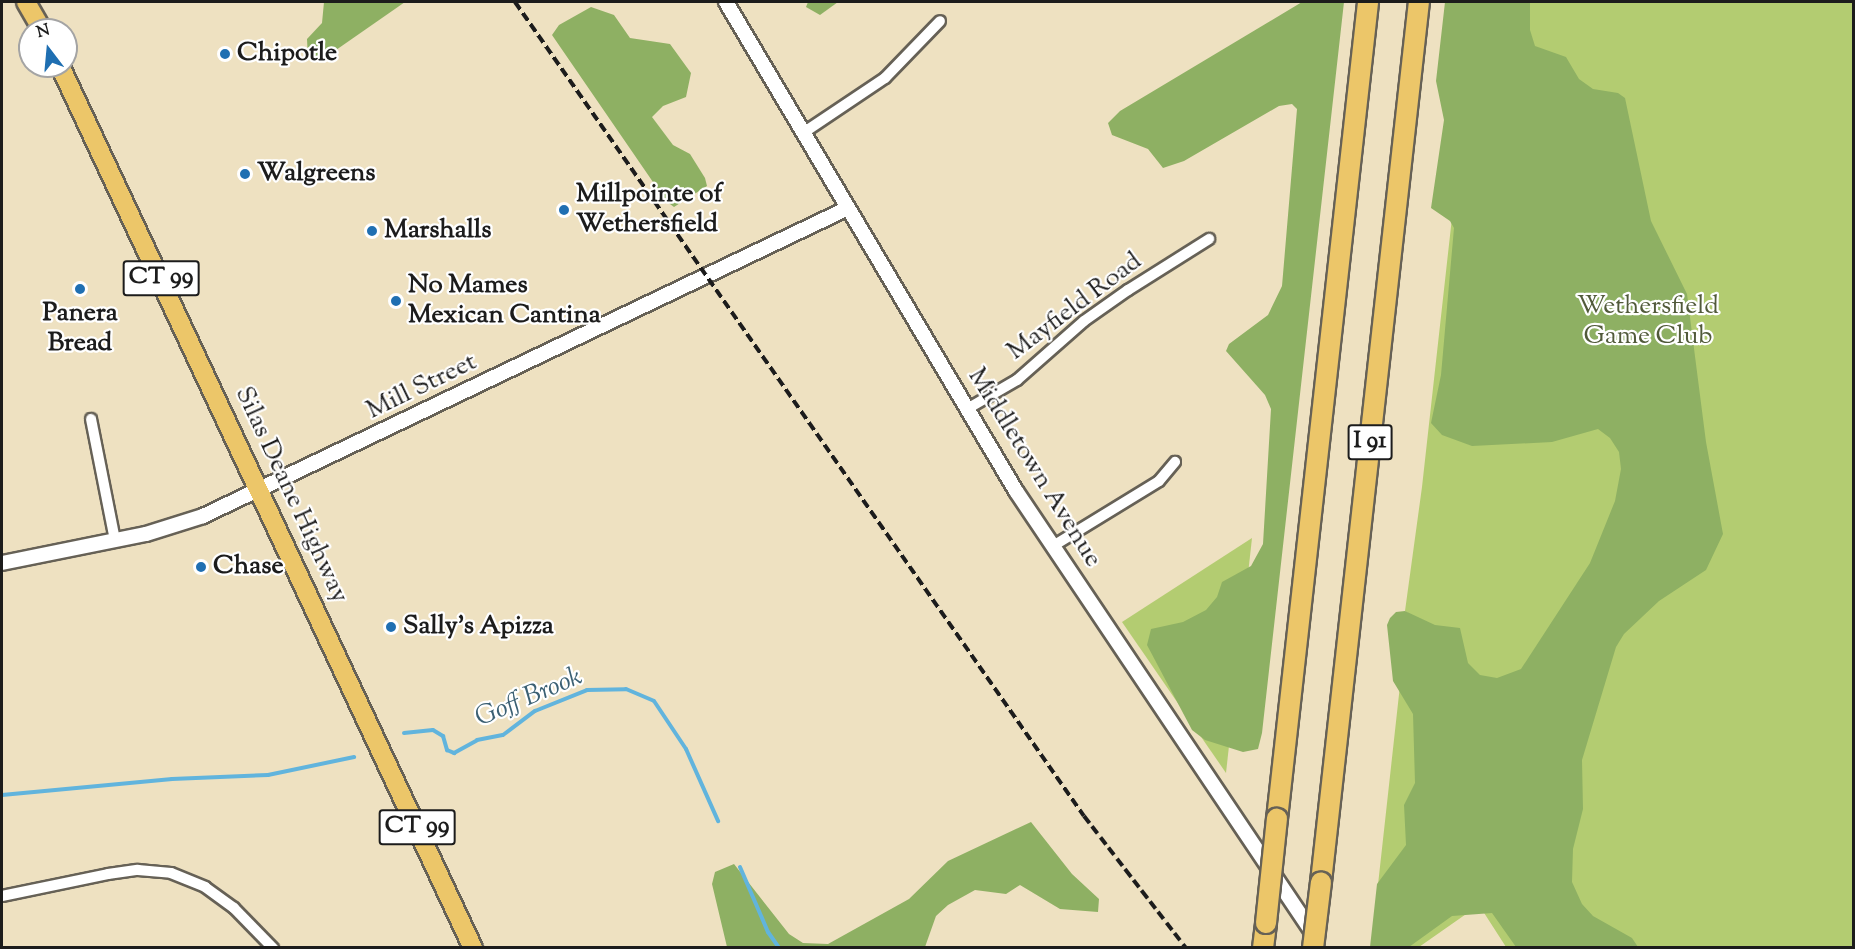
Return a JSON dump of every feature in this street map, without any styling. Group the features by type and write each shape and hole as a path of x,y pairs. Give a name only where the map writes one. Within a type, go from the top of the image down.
{"highway":[{"name":"I 91","path":"1263,948 1368,2"},
{"name":"I 91","path":"1313,948 1419,2"}],"main road":[{"path":"26,2 35,18"},
{"name":"Silas Deane Highway","path":"66,78 472,948"}],"street":[{"name":"Middletown Avenue","path":"726,2 846,209 1053,546 1322,948"},
{"path":"802,133 885,78 939,21"},
{"name":"Mill Street","path":"2,563 116,540 176,525 260,491 846,209"},
{"name":"Mayfield Road","path":"967,409 1017,380 1084,321 1209,239"},
{"path":"91,419 116,540"},
{"path":"1053,546 1159,481 1175,462"},
{"path":"2,896 108,874 138,870 171,873 206,887 234,908 273,948"}],"green space":[{"path":"324,2 405,2 336,50 315,61 308,59 307,39 322,23"},
{"path":"808,2 838,2 820,15 806,7"},
{"path":"1302,2 1344,2 1262,733 1258,749 1243,752 1205,740 1192,730 1147,645 1151,629 1183,622 1206,610 1217,597 1222,582 1251,566 1263,544 1271,409 1265,395 1226,351 1229,344 1268,315 1282,286 1297,109 1292,104 1279,106 1184,161 1163,168 1148,149 1112,135 1108,123 1120,111"},
{"path":"1445,2 1530,2 1530,30 1535,46 1566,57 1579,79 1593,89 1618,93 1625,98 1651,221 1687,294 1706,442 1723,534 1706,570 1659,601 1624,634 1616,647 1582,760 1583,809 1573,849 1572,882 1582,904 1593,916 1632,938 1638,947 1516,947 1492,913 1452,916 1409,947 1370,947 1377,884 1406,845 1404,805 1415,783 1413,714 1393,681 1387,625 1390,618 1396,612 1405,611 1435,625 1460,628 1468,663 1480,675 1497,678 1521,669 1590,563 1615,501 1621,469 1619,452 1610,438 1598,429 1552,442 1472,446 1442,435 1431,423 1441,375 1454,228 1450,221 1431,208 1444,120 1436,81"},
{"name":"Wethersfield Game Club","path":"1476,2 1853,2 1853,947 1506,947 1479,905 1419,947 1371,948 1408,613 1405,611 1422,487"},
{"path":"591,7 614,15 630,38 670,44 691,73 686,97 663,106 652,117 673,145 690,154 705,178 707,186 674,207 666,201 552,35 559,25"},
{"path":"1252,538 1226,773 1122,622"},
{"path":"1031,822 1072,874 1099,899 1098,912 1060,909 1020,885 1006,894 975,890 948,905 936,916 925,947 727,947 712,884 715,872 734,864 789,934 803,943 828,944 909,899 948,861"}],"waterway":[{"name":"Goff Brook","path":"404,733 433,730 443,736 447,750 454,753 477,740 503,735 535,711 587,690 626,689 654,701 686,749 718,821"},
{"name":"Goff Brook","path":"2,795 172,779 268,775 354,757"},
{"name":"Goff Brook","path":"740,867 768,932 779,948"}],"railway":[{"path":"515,2 1084,816 1186,948"}],"place":[{"name":"Chipotle","path":"225,54"},
{"name":"Walgreens","path":"245,174"},
{"name":"Millpointe of Wethersfield","path":"564,210"},
{"name":"Marshalls","path":"372,231"},
{"name":"Panera Bread","path":"80,289"},
{"name":"No Mames Mexican Cantina","path":"396,301"},
{"name":"Chase","path":"201,567"},
{"name":"Sally's Apizza","path":"391,627"}]}
